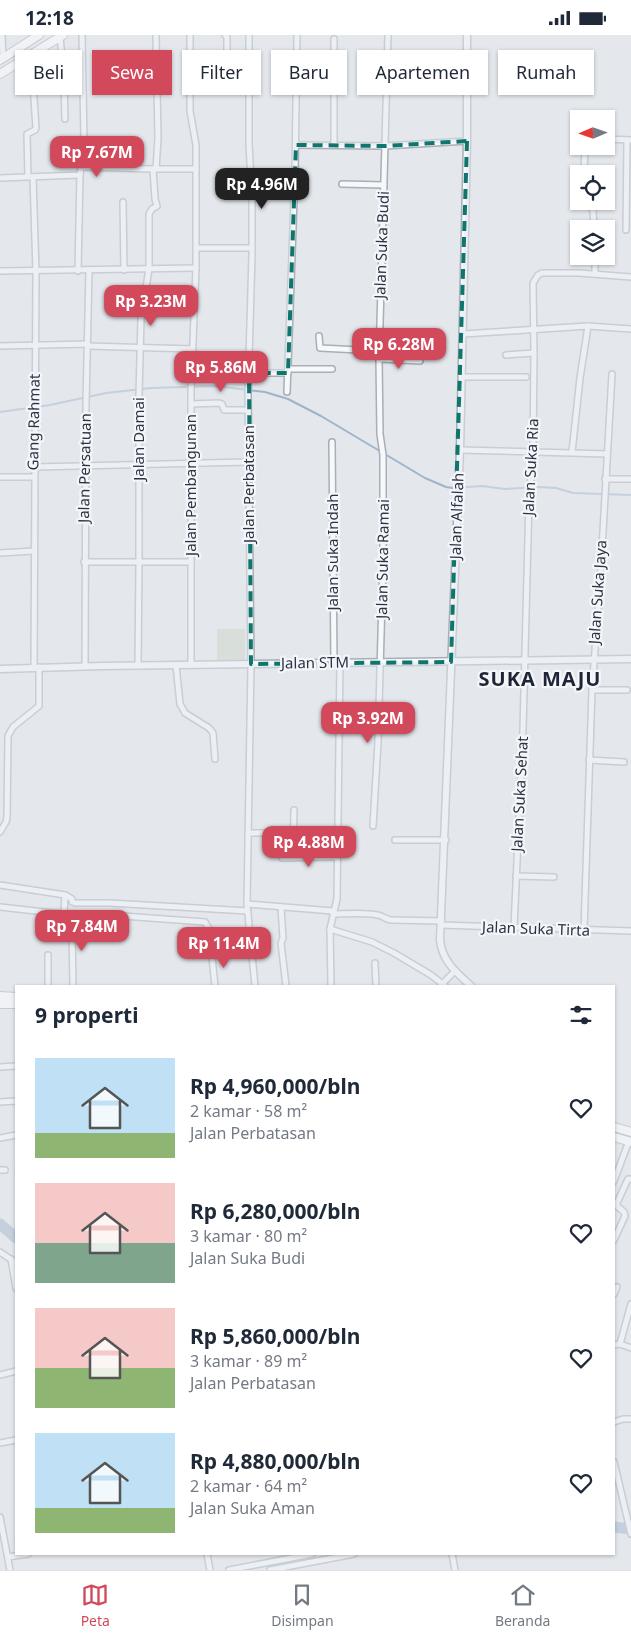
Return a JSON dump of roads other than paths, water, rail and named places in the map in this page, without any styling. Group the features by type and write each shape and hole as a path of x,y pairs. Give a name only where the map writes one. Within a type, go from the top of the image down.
{"main road":[{"path":"1,59 32,37 39,35"},
{"path":"36,50 62,36"},
{"path":"0,74 15,64"},
{"path":"0,996 15,997"},
{"path":"0,1004 15,1004"},
{"path":"615,1127 631,1132"},
{"path":"615,1137 630,1141"}],"street":[{"path":"1,59 2,35"},
{"path":"82,35 84,139"},
{"path":"155,169 158,138 156,35"},
{"name":"Jalan Pembangunan","path":"190,35 190,111 196,145 196,268 191,377 191,665"},
{"path":"225,35 227,37 227,50"},
{"name":"Jalan Perbatasan","path":"249,35 249,144 252,248 248,384 251,664 247,904 255,985"},
{"path":"287,392 296,145 296,35"},
{"name":"Jalan Suka Budi","path":"384,455 380,434 379,351 388,35"},
{"name":"Jalan Alfalah","path":"467,35 459,485 451,662 446,841 440,940 442,952 446,960 470,985"},
{"path":"62,36 65,119"},
{"path":"334,39 334,145"},
{"name":"Gang Rahmat","path":"0,832 7,817 8,736 13,727 40,706 34,551 36,272 27,135 36,128 34,95"},
{"path":"615,139 629,140 626,230"},
{"path":"296,145 385,146 466,141"},
{"path":"78,271 81,151 112,150"},
{"path":"81,167 196,169"},
{"name":"Jalan Damai","path":"138,665 138,394 142,309 146,293 148,269 149,214 157,206 155,199 155,169"},
{"path":"251,172 295,172"},
{"path":"0,178 80,175"},
{"path":"342,185 384,185"},
{"path":"123,202 124,270"},
{"path":"196,248 252,248"},
{"path":"595,265 595,274 631,277"},
{"path":"0,271 36,272 196,268"},
{"name":"Jalan Persatuan","path":"84,666 85,465 89,271"},
{"name":"Jalan Suka Ria","path":"525,661 529,500 533,452 533,283 538,275 542,273 595,274"},
{"path":"463,334 588,325 631,329"},
{"path":"572,452 588,325"},
{"path":"319,336 320,348 379,351"},
{"path":"0,346 88,345 193,349"},
{"path":"506,355 534,353"},
{"path":"379,359 420,361"},
{"path":"232,371 249,373 332,369"},
{"name":"Jalan Suka Jaya","path":"584,930 592,689 612,374"},
{"path":"462,377 526,377"},
{"path":"191,404 219,403 222,404 224,410 248,410"},
{"name":"Jalan Suka Indah","path":"331,985 330,929 337,899 337,663 332,442"},
{"path":"460,450 607,454"},
{"name":"Jalan Suka Ramai","path":"373,826 384,563 384,455"},
{"path":"35,467 248,462"},
{"path":"0,477 34,477"},
{"path":"605,479 631,479"},
{"path":"0,553 34,551"},
{"path":"84,562 192,562"},
{"name":"Jalan STM","path":"0,669 138,665 631,659"},
{"name":"Jalan Suka Sehat","path":"514,928 525,661"},
{"path":"176,665 180,704 185,713 213,733 215,759"},
{"path":"592,689 627,690"},
{"path":"589,760 624,762"},
{"path":"293,858 294,810"},
{"path":"248,833 271,833"},
{"path":"395,839 446,841"},
{"path":"282,858 336,857"},
{"path":"516,875 554,877"},
{"path":"0,885 65,895 72,899 72,902 81,903 248,911"},
{"path":"64,914 65,895"},
{"path":"74,985 72,933 81,903"},
{"name":"Jalan Suka Tirta","path":"247,904 360,914 392,920 514,928 631,931"},
{"path":"0,907 64,914 205,922 209,929 215,985"},
{"path":"281,907 283,938 281,943 286,985"},
{"path":"330,929 372,942 394,953 443,985 455,971"},
{"path":"48,955 48,985"},
{"path":"375,963 376,985"},
{"path":"0,1067 15,1066"},
{"path":"0,1102 15,1101"},
{"path":"0,1138 15,1135"},
{"path":"615,1178 630,1141"},
{"path":"615,1238 625,1217 624,1212 616,1206 616,1203 628,1179 631,1179"},
{"path":"0,1252 15,1262"},
{"path":"11,1259 15,1282"},
{"path":"615,1292 617,1287"},
{"path":"620,1345 631,1303"},
{"path":"615,1345 631,1348"},
{"path":"0,1375 15,1371"},
{"path":"615,1422 631,1419"},
{"path":"0,1443 15,1440"},
{"path":"615,1466 631,1534"},
{"path":"0,1517 10,1570"},
{"path":"8,1557 21,1555"},
{"path":"207,1555 210,1570"},
{"path":"229,1570 307,1555"},
{"path":"270,1562 271,1570 349,1555"},
{"path":"452,1555 455,1570"}],"waterway":[{"path":"0,412 50,405 106,393 151,388 216,386 265,392 288,399 321,416 425,478 446,487 482,486 505,489 539,487 556,488 573,493 631,495"},
{"path":"0,1224 15,1237"},
{"path":"615,1527 631,1529"}],"district":[{"name":"SUKA MAJU","path":"540,679"}]}
